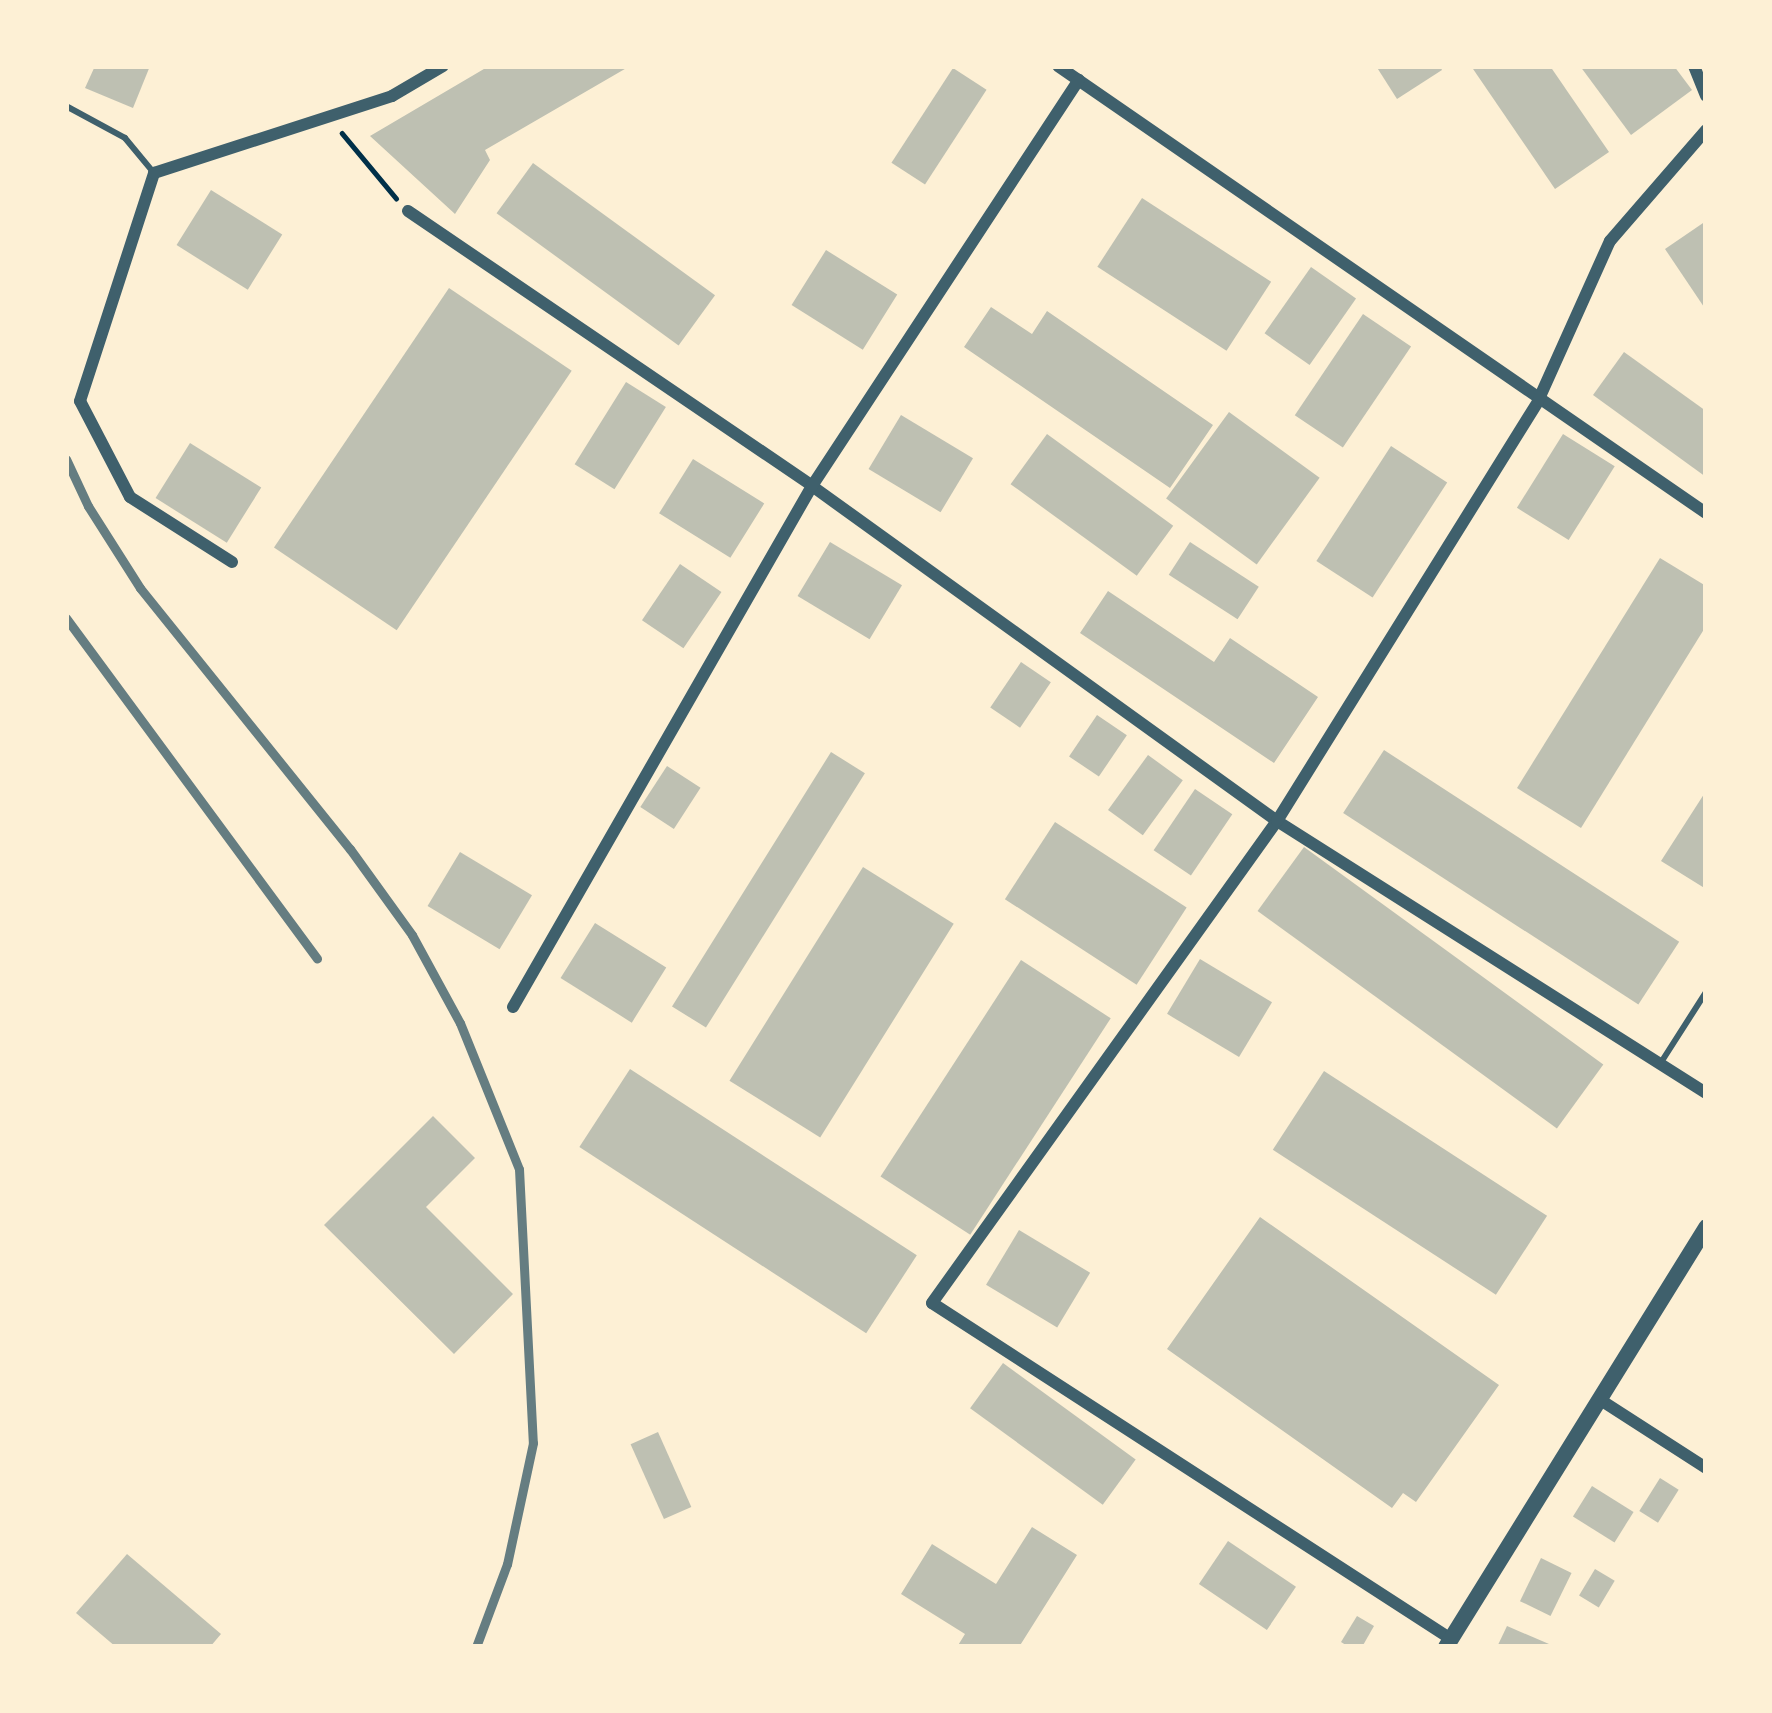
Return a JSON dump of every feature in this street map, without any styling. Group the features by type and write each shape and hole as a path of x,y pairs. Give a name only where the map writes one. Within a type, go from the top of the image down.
{"street":[{"path":"232,562 130,497 80,401 154,173 392,96 443,66"},
{"path":"1058,66 1538,401 1706,512"},
{"path":"1694,66 1706,96"},
{"path":"513,1006 812,486 1079,80"},
{"path":"1706,130 1610,241 1538,401 1277,821 932,1303 1449,1643 1706,1227"},
{"path":"408,211 812,486 1277,821 1706,1093"},
{"path":"1599,1399 1706,1468"}],"lane":[{"path":"66,106 125,138 154,173"},
{"path":"1660,1064 1706,992"}],"path":[{"path":"329,116 408,211"}],"building":[{"path":"95,66 150,66 133,108 85,88"},
{"path":"489,66 630,66 485,150 490,160 455,214 370,136"},
{"path":"1376,66 1440,66 1442,70 1397,99"},
{"path":"1471,66 1550,66 1609,152 1555,189"},
{"path":"1580,66 1674,66 1692,90 1631,135"},
{"path":"953,68 987,90 925,185 891,163"},
{"path":"533,163 715,295 679,345 497,213"},
{"path":"211,190 282,235 248,290 177,245"},
{"path":"1142,198 1271,282 1226,351 1097,267"},
{"path":"1706,221 1706,310 1665,249"},
{"path":"826,250 897,295 863,350 792,305"},
{"path":"1311,267 1356,299 1310,365 1265,333"},
{"path":"449,288 572,371 397,630 274,547"},
{"path":"991,307 1032,334 1047,311 1213,425 1170,488 964,347"},
{"path":"1363,314 1411,346 1343,448 1295,415"},
{"path":"1624,352 1706,411 1706,477 1593,395"},
{"path":"626,382 666,407 614,489 575,464"},
{"path":"1229,412 1320,478 1257,564 1166,499"},
{"path":"901,415 973,458 941,512 869,469"},
{"path":"1047,434 1173,526 1137,576 1011,484"},
{"path":"1563,434 1615,466 1569,540 1517,508"},
{"path":"190,443 261,488 227,543 156,498"},
{"path":"1391,446 1447,482 1373,597 1316,561"},
{"path":"693,459 764,504 730,558 659,513"},
{"path":"830,542 902,585 870,639 798,596"},
{"path":"1190,542 1259,587 1238,619 1169,575"},
{"path":"1660,558 1706,586 1706,626 1581,828 1517,788"},
{"path":"680,564 721,592 683,648 642,620"},
{"path":"1108,591 1214,662 1230,638 1318,697 1274,763 1080,633"},
{"path":"1021,662 1051,682 1020,728 990,708"},
{"path":"1097,715 1127,735 1099,777 1069,756"},
{"path":"1384,750 1679,942 1638,1005 1343,813"},
{"path":"831,752 865,773 706,1028 672,1006"},
{"path":"1148,755 1183,780 1143,835 1108,810"},
{"path":"667,766 701,788 674,829 640,807"},
{"path":"1195,789 1232,814 1191,876 1154,850"},
{"path":"1706,791 1706,889 1661,861"},
{"path":"1055,822 1187,908 1137,985 1005,899"},
{"path":"1304,847 1603,1064 1557,1128 1258,911"},
{"path":"460,852 532,895 500,949 428,906"},
{"path":"863,867 954,924 820,1137 729,1081"},
{"path":"595,923 666,968 632,1023 561,978"},
{"path":"1200,959 1272,1002 1239,1057 1167,1014"},
{"path":"1021,960 1111,1018 970,1235 880,1176"},
{"path":"630,1069 917,1255 866,1333 579,1147"},
{"path":"1324,1071 1547,1216 1496,1295 1273,1150"},
{"path":"433,1116 475,1158 426,1207 513,1294 454,1354 324,1225"},
{"path":"1260,1217 1499,1385 1416,1502 1403,1493 1392,1508 1167,1349"},
{"path":"1019,1230 1090,1273 1057,1328 986,1285"},
{"path":"1003,1363 1136,1459 1103,1505 970,1408"},
{"path":"658,1432 691,1507 664,1519 631,1444"},
{"path":"1660,1478 1679,1490 1658,1523 1639,1511"},
{"path":"1592,1486 1634,1512 1614,1542 1573,1517"},
{"path":"1032,1527 1077,1555 1019,1647 957,1647 965,1634 901,1594 932,1544 996,1584"},
{"path":"1228,1541 1296,1587 1267,1630 1199,1584"},
{"path":"127,1554 221,1634 210,1647 116,1647 76,1613"},
{"path":"1541,1558 1572,1573 1551,1616 1520,1601"},
{"path":"1595,1569 1615,1581 1599,1607 1579,1596"},
{"path":"1357,1616 1374,1626 1362,1647 1349,1647 1341,1642"},
{"path":"1507,1626 1556,1647 1497,1647"}],"railway":[{"path":"66,459 88,506 140,588 350,849 412,935 460,1023 519,1169 533,1443 507,1564 476,1647"},
{"path":"66,618 317,958"}]}
